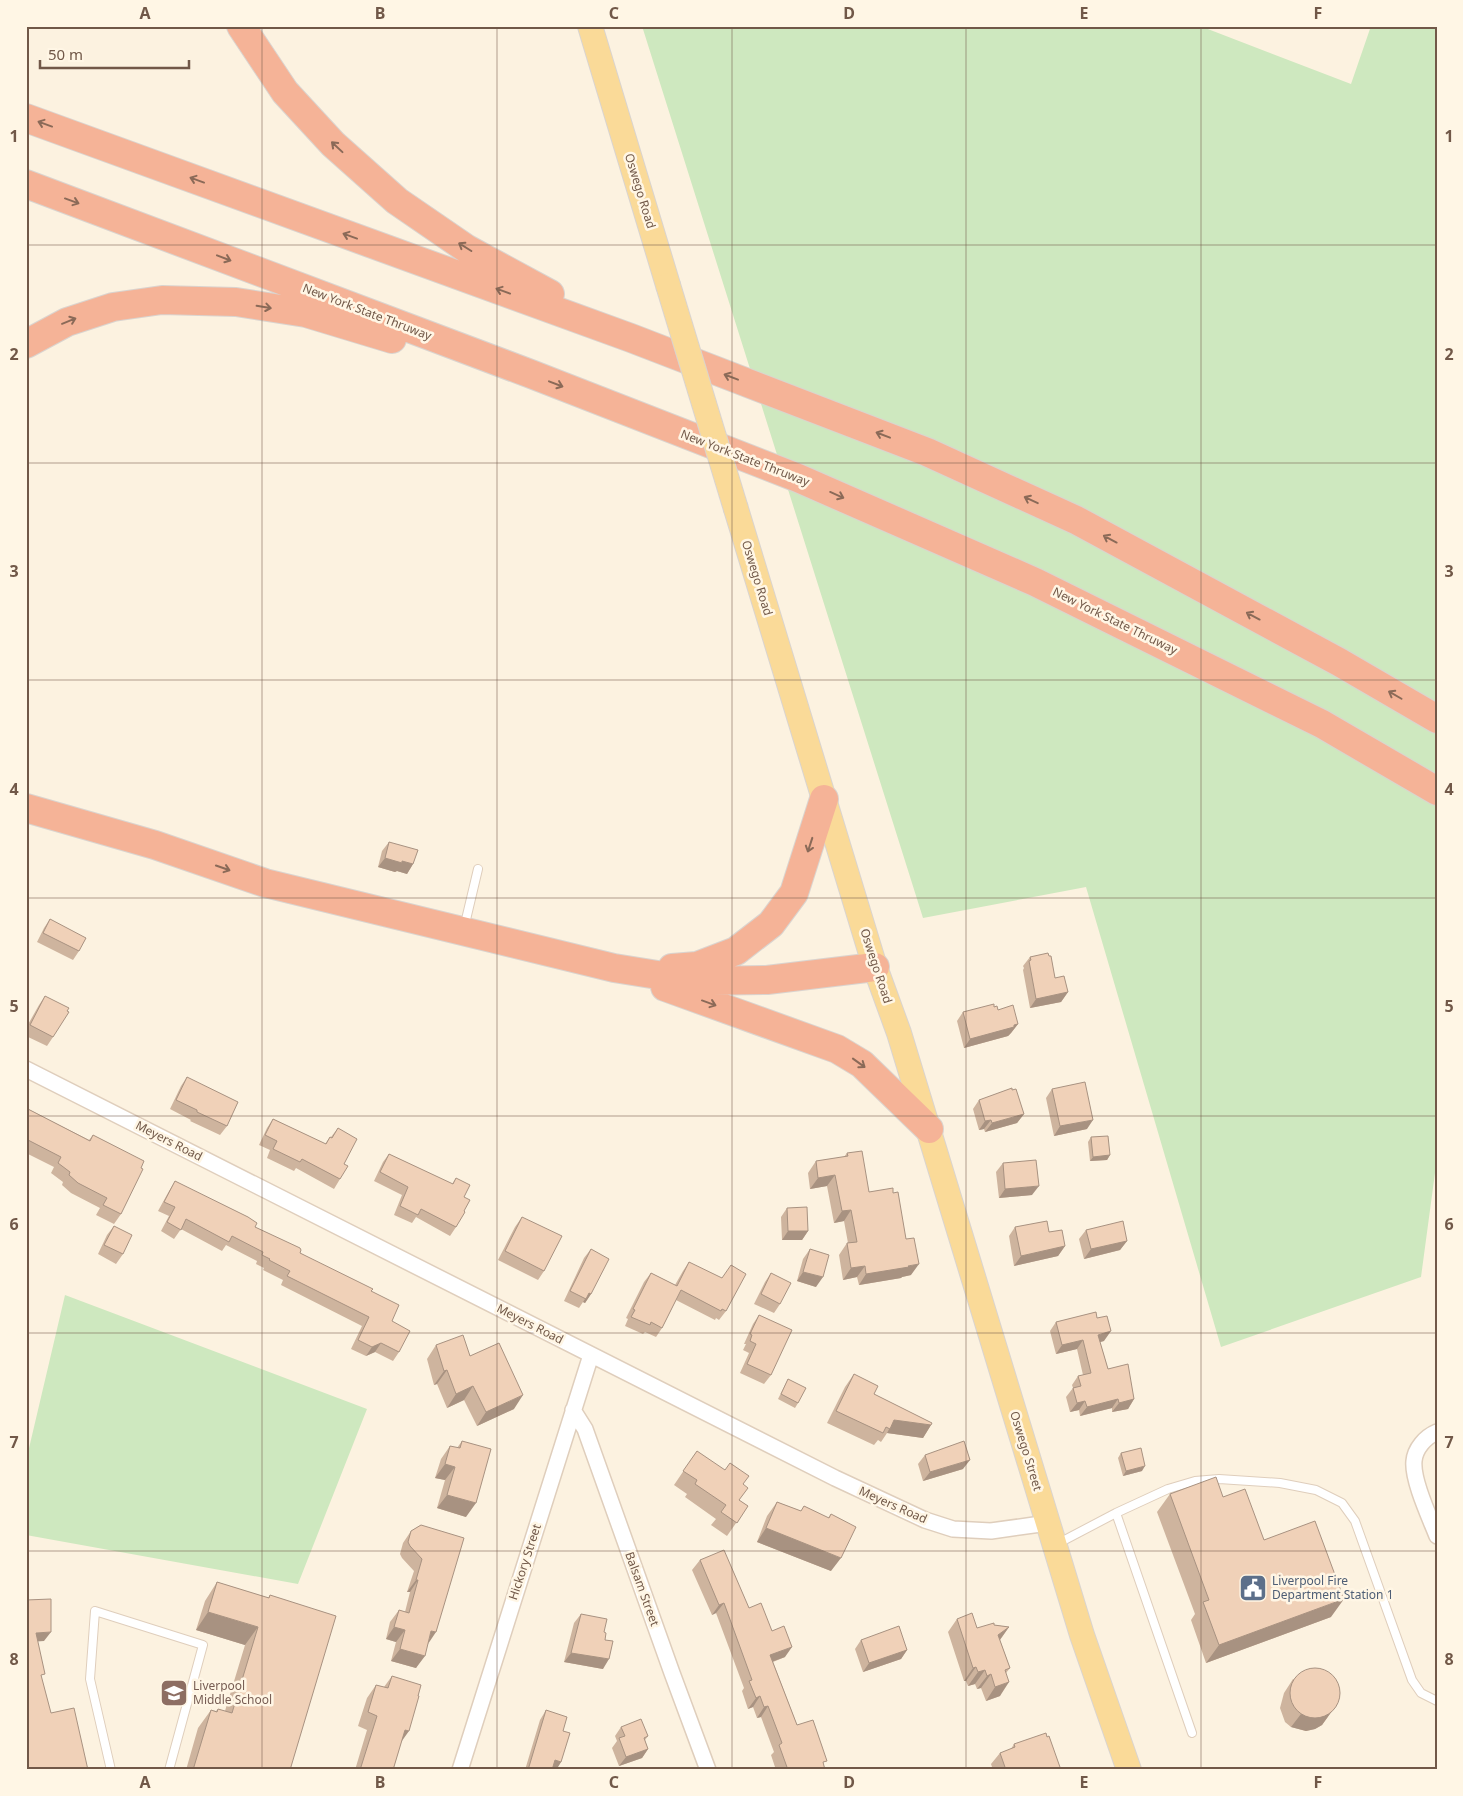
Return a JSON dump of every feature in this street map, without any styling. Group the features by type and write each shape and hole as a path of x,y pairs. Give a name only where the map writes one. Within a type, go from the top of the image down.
{"highway":[{"path":"241,26 285,92 333,144 397,201 467,248 631,338"},
{"path":"26,118 631,338 927,452 1076,520 1338,662 1437,720"},
{"name":"New York State Thruway","path":"26,184 530,374 798,478 1036,582 1322,724 1437,790"},
{"path":"26,344 66,322 113,307 162,300 236,302 306,313 486,367 530,374"},
{"path":"28,795 218,848 285,870 390,915 614,968 695,981 767,980 876,967"},
{"path":"614,968 681,968 697,966 736,951 771,924 794,892 824,799"},
{"path":"614,968 836,1049 862,1064 928,1129"}],"main road":[{"name":"Oswego Road","path":"590,26 824,799 876,967 900,1033 928,1129"},
{"name":"Oswego Street","path":"928,1129 1082,1635 1129,1770"}],"street":[{"name":"Meyers Road","path":"26,1069 835,1478 925,1520 953,1529 991,1531 1048,1523"},
{"name":"Hickory Street","path":"460,1770 591,1355"},
{"name":"Balsam Street","path":"573,1410 584,1429 708,1770"},
{"path":"1437,1432 1432,1434 1418,1448 1414,1462 1419,1488 1437,1536"}],"lane":[{"path":"464,932 478,869"},
{"path":"1054,1545 1168,1488 1195,1481 1219,1479 1280,1483 1316,1490 1342,1503 1355,1521 1412,1680 1421,1693 1437,1701"},
{"path":"1116,1513 1192,1733"},
{"path":"111,1770 90,1679 95,1611 203,1644 169,1770"}],"green space":[{"path":"642,26 1200,26 1351,84 1371,26 1437,26 1437,1158 1421,1277 1221,1347 1086,887 923,918"},
{"path":"65,1295 367,1409 298,1584 26,1535 26,1461"}],"building":[{"path":"389,842 418,850 413,864 385,858"},
{"path":"50,919 86,938 79,951 43,933"},
{"path":"1048,953 1051,956 1055,978 1064,976 1068,992 1036,999 1029,961 1031,960 1030,957"},
{"path":"45,996 69,1008 67,1011 69,1012 53,1037 30,1025"},
{"path":"994,1004 994,1007 997,1006 998,1010 1013,1005 1018,1024 1014,1025 1014,1027 970,1039 963,1012"},
{"path":"187,1077 238,1102 227,1126 176,1100"},
{"path":"1085,1082 1093,1120 1060,1126 1052,1089"},
{"path":"1012,1088 1012,1090 1016,1089 1024,1114 992,1123 991,1120 985,1121 979,1100"},
{"path":"26,1108 90,1141 93,1135 144,1161 141,1168 143,1169 121,1214 103,1205 107,1198 78,1183 69,1175 70,1172 58,1163 61,1157 28,1140 26,1144"},
{"path":"273,1119 326,1144 338,1128 357,1139 344,1164 348,1166 340,1179 302,1159 300,1162 273,1149 277,1141 265,1135"},
{"path":"1108,1136 1110,1155 1093,1157 1091,1137"},
{"path":"862,1151 869,1192 893,1188 893,1193 898,1192 906,1239 914,1238 919,1264 866,1274 865,1266 851,1268 847,1243 857,1242 851,1210 842,1211 835,1175 818,1178 816,1161 848,1156 847,1153"},
{"path":"389,1154 453,1184 456,1178 470,1185 464,1197 470,1200 456,1227 421,1209 418,1215 400,1206 408,1187 380,1172"},
{"path":"1036,1160 1039,1186 1005,1189 1003,1163"},
{"path":"175,1181 248,1217 257,1223 255,1227 300,1248 300,1253 373,1289 371,1291 399,1305 392,1321 410,1331 399,1352 381,1343 372,1347 358,1340 369,1317 287,1276 290,1271 269,1260 262,1255 263,1252 232,1236 229,1242 186,1219 181,1230 167,1222 175,1207 164,1202"},
{"path":"807,1207 808,1231 788,1231 787,1208"},
{"path":"522,1217 562,1236 544,1271 505,1251"},
{"path":"1047,1221 1049,1232 1062,1230 1065,1246 1021,1256 1015,1227"},
{"path":"1123,1221 1127,1241 1091,1249 1086,1230"},
{"path":"114,1226 132,1235 123,1254 104,1245"},
{"path":"591,1249 609,1259 591,1294 589,1293 586,1299 570,1291"},
{"path":"810,1249 829,1255 823,1277 803,1272"},
{"path":"689,1262 722,1278 731,1265 746,1274 726,1311 722,1309 721,1311 681,1290 662,1328 651,1322 650,1325 631,1317 651,1273 677,1286"},
{"path":"771,1273 791,1283 780,1304 761,1294"},
{"path":"1096,1312 1097,1318 1107,1316 1111,1331 1098,1335 1108,1369 1128,1364 1134,1399 1119,1403 1118,1399 1087,1407 1085,1401 1077,1403 1073,1388 1081,1386 1078,1376 1091,1373 1083,1340 1062,1345 1056,1322"},
{"path":"759,1315 792,1330 771,1375 747,1364 756,1344 750,1341 752,1335 750,1334"},
{"path":"463,1335 470,1356 499,1343 523,1395 486,1412 473,1386 456,1394 447,1370 444,1371 436,1345"},
{"path":"854,1374 878,1386 874,1394 932,1423 931,1425 894,1420 890,1429 886,1427 883,1433 836,1411"},
{"path":"788,1379 806,1388 798,1403 781,1394"},
{"path":"462,1441 491,1449 476,1503 447,1495 455,1467 445,1464 450,1446 460,1448"},
{"path":"964,1441 970,1460 930,1472 925,1455"},
{"path":"1141,1448 1145,1466 1126,1471 1121,1453"},
{"path":"697,1451 725,1470 730,1463 749,1476 743,1484 748,1488 739,1500 748,1506 737,1523 721,1512 726,1505 695,1484 697,1480 683,1471"},
{"name":"Liverpool Fire Department Station 1","path":"1216,1477 1223,1497 1245,1489 1264,1540 1315,1521 1344,1599 1219,1645 1203,1602 1209,1600 1170,1494"},
{"path":"777,1502 801,1511 804,1506 829,1518 831,1514 856,1527 841,1558 766,1528"},
{"path":"421,1525 464,1538 436,1632 431,1631 425,1656 400,1649 405,1630 394,1627 399,1610 409,1613 418,1580 416,1580 422,1559 408,1542 411,1531"},
{"path":"724,1550 749,1608 761,1603 772,1631 784,1626 792,1647 770,1655 797,1725 813,1720 827,1761 823,1762 825,1770 788,1770 779,1745 782,1743 768,1706 764,1707 760,1696 756,1698 749,1681 752,1680 724,1603 719,1605 700,1560"},
{"path":"217,1582 269,1598 270,1595 336,1616 290,1770 193,1770 211,1710 217,1712 218,1709 232,1713 258,1627 208,1612"},
{"path":"51,1599 51,1632 36,1633 45,1674 41,1675 51,1713 74,1708 88,1770 26,1770 26,1600"},
{"path":"972,1613 977,1628 994,1623 994,1625 1009,1627 998,1635 1010,1668 1005,1670 1009,1682 995,1687 991,1674 987,1676 985,1670 978,1672 976,1667 973,1668 957,1619"},
{"path":"581,1614 607,1619 604,1632 606,1633 605,1640 613,1641 609,1659 571,1653"},
{"path":"899,1626 907,1650 869,1663 861,1640"},
{"path":"1315,1668 1324,1670 1335,1679 1340,1693 1338,1702 1329,1713 1315,1718 1306,1716 1295,1707 1290,1693 1292,1684 1301,1673"},
{"path":"392,1676 421,1685 409,1731 405,1730 393,1770 360,1770 377,1716 368,1712 376,1685 388,1688"},
{"path":"546,1710 567,1717 563,1731 570,1733 561,1762 555,1760 552,1770 528,1770"},
{"path":"641,1719 648,1736 644,1738 648,1749 626,1757 619,1738 625,1736 621,1727"},
{"path":"1046,1733 1047,1737 1049,1736 1061,1770 1030,1770 1029,1768 1006,1770 1000,1753 1015,1747 1014,1744"}],"place":[{"name":"Liverpool Fire Department Station 1","path":"1253,1588"},
{"name":"Liverpool Middle School","path":"174,1693"}]}
